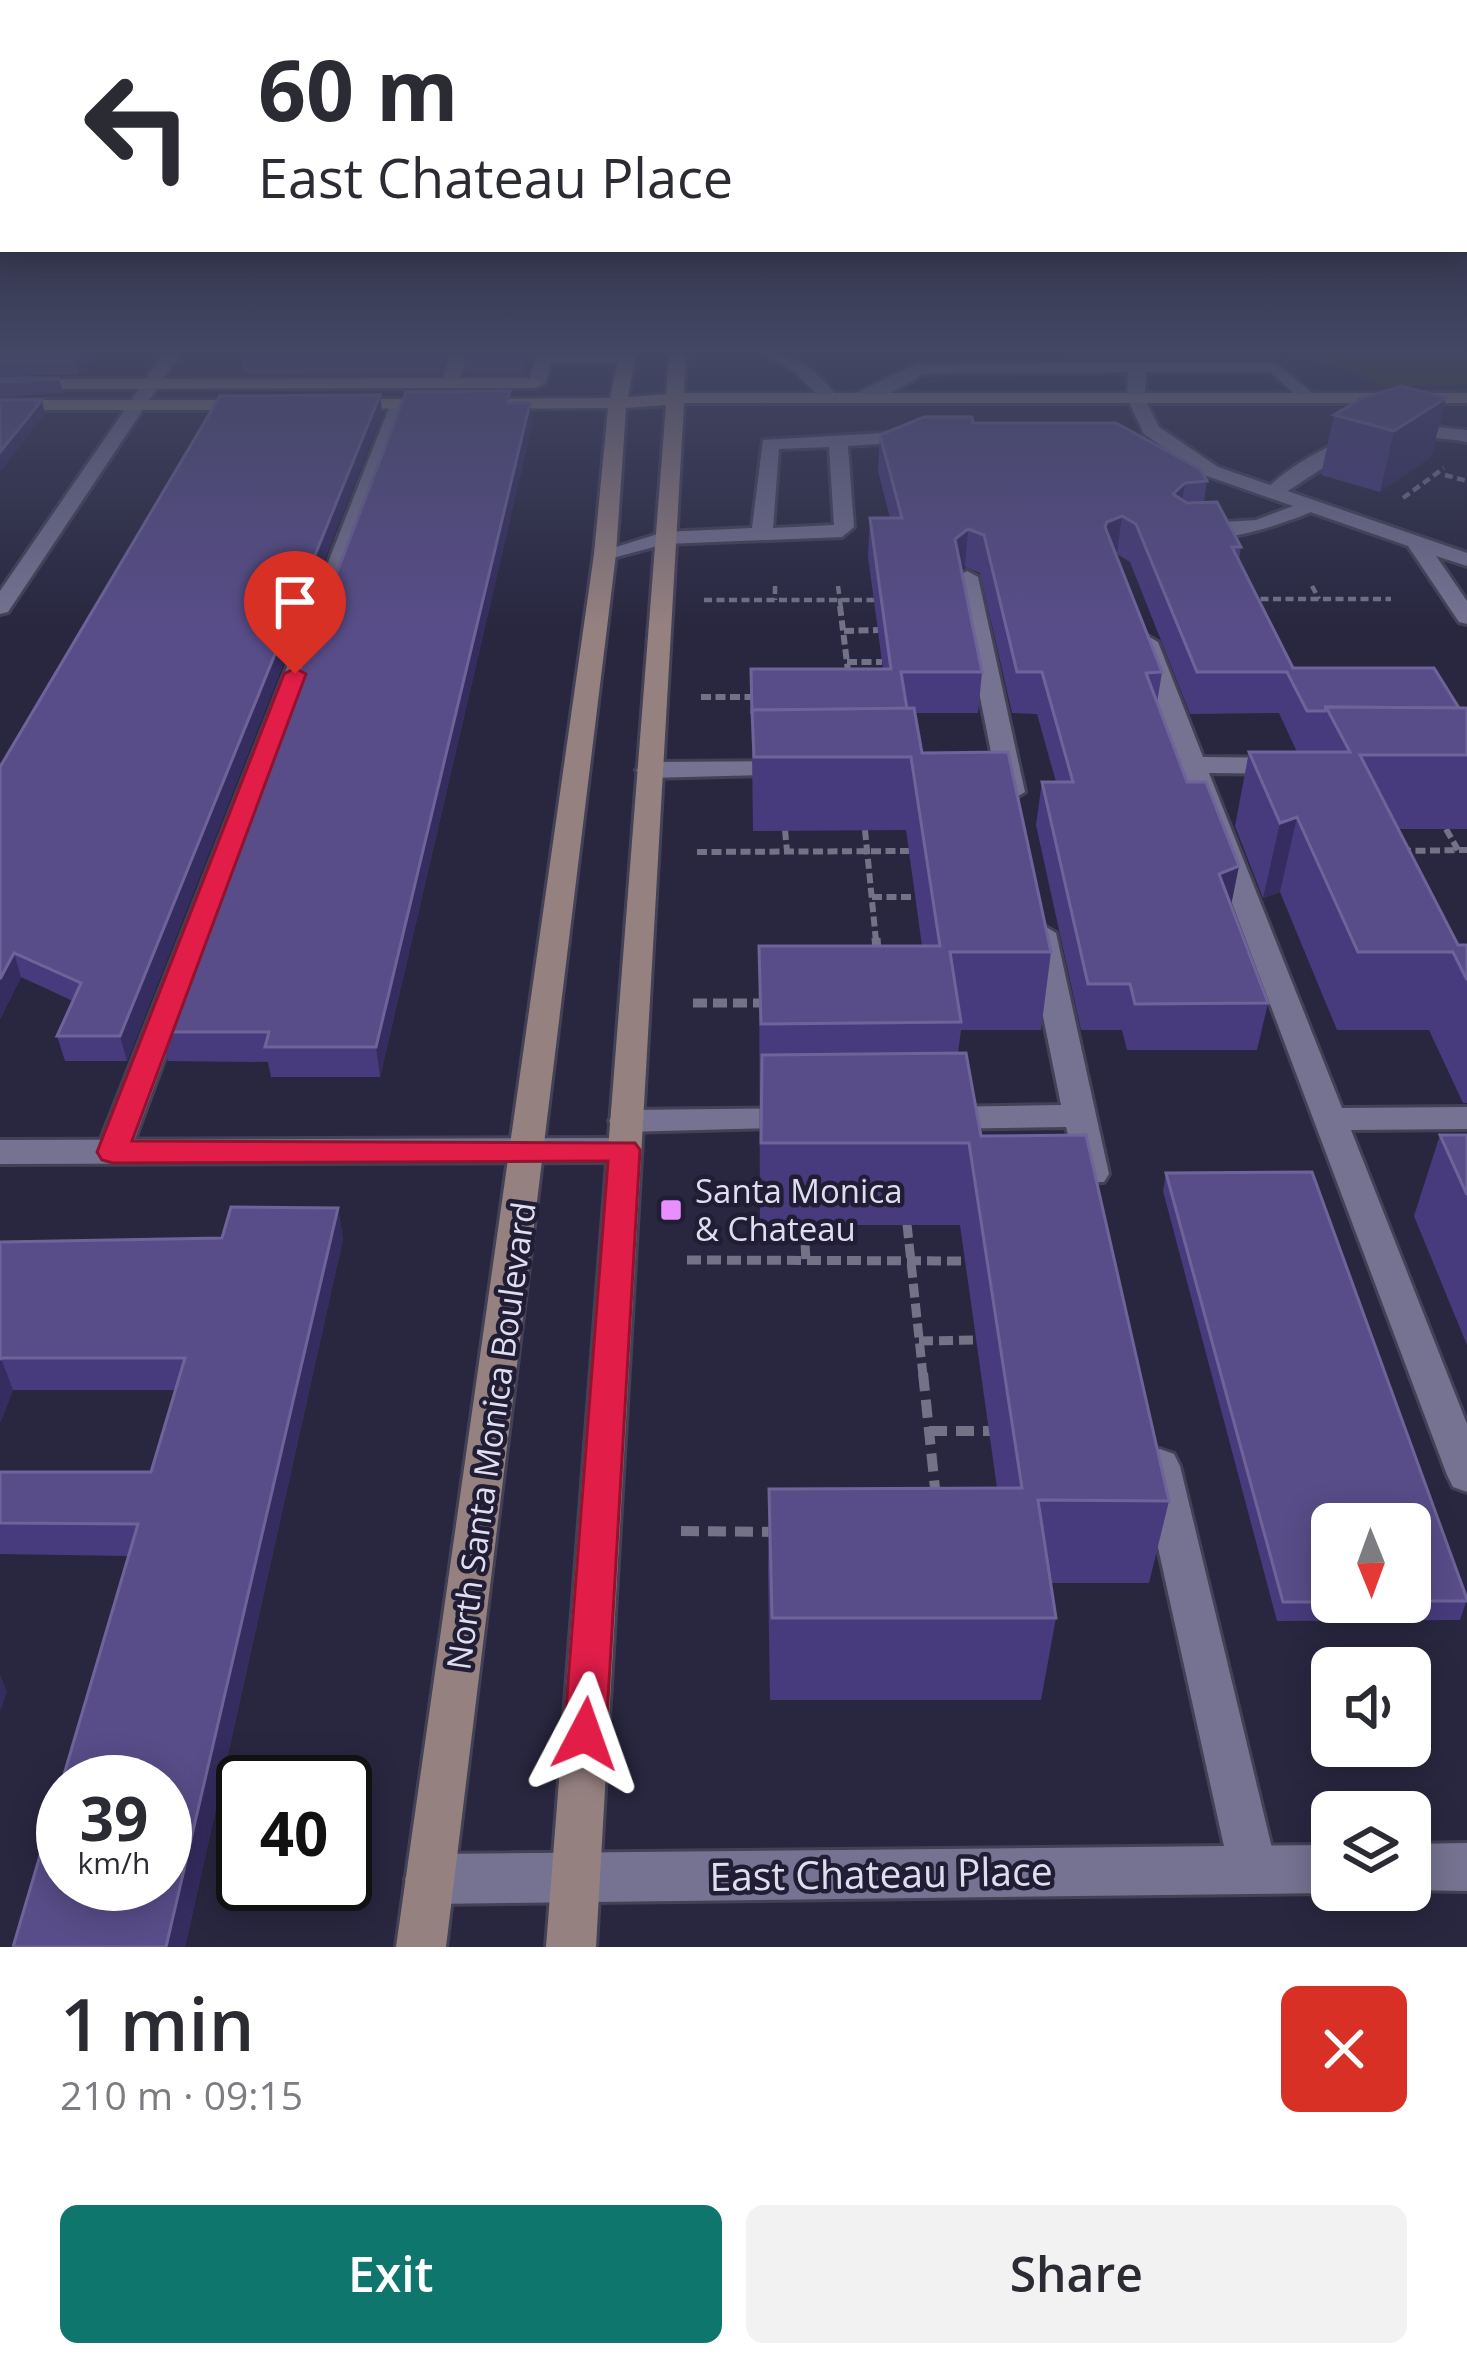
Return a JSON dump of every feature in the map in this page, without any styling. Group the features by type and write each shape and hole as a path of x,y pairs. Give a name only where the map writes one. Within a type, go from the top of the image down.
{"street":[{"path":"0,607 110,445"},
{"path":"113,1152 382,445"},
{"name":"North Santa Monica Boulevard","path":"421,1947 530,1151 616,445"},
{"path":"571,1947 671,445"},
{"path":"762,534 770,445"},
{"path":"605,554 664,538 835,533 844,527 838,445"},
{"path":"1165,445 1211,471 1467,560"},
{"path":"1272,493 1347,445"},
{"path":"1181,530 1259,526 1309,506"},
{"path":"1418,545 1467,617"},
{"path":"967,577 995,768 1022,837"},
{"path":"1131,604 1467,1475"},
{"path":"1193,765 1307,766"},
{"path":"649,770 817,769"},
{"path":"1036,907 1100,1207"},
{"path":"919,1118 1079,1116"},
{"path":"1330,1119 1467,1118"},
{"path":"0,1152 530,1151 625,1136 827,1119"},
{"path":"1152,1433 1253,1869"},
{"path":"1431,1868 1467,1868"},
{"name":"East Chateau Place","path":"430,1879 1311,1869"}],"path":[{"path":"1400,500 1450,464"},
{"path":"1392,484 1414,490"},
{"path":"1246,585 1261,614"},
{"path":"775,586 775,600"},
{"path":"838,586 851,697"},
{"path":"1312,586 1318,599"},
{"path":"1232,599 1391,599"},
{"path":"703,600 874,600"},
{"path":"844,631 878,630"},
{"path":"848,662 882,662"},
{"path":"700,697 779,697"},
{"path":"1446,829 1462,850"},
{"path":"785,830 787,851"},
{"path":"865,830 879,967"},
{"path":"1398,850 1462,850"},
{"path":"697,852 909,851"},
{"path":"872,898 915,897"},
{"path":"877,949 900,948"},
{"path":"693,1003 774,1003"},
{"path":"907,1224 937,1511"},
{"path":"804,1225 806,1261"},
{"path":"687,1260 965,1261"},
{"path":"919,1341 977,1340"},
{"path":"928,1431 989,1431"},
{"path":"680,1532 795,1532"}],"building":[{"path":"191,445 360,445 120,1036 57,1036 81,983 14,953 0,979 0,767"},
{"path":"386,445 520,445 376,1047 265,1047 269,1032 161,1032"},
{"path":"883,445 1156,445 1200,469 1207,481 1185,483 1173,494 1187,503 1217,502 1241,547 1232,547 1293,668 1434,668 1459,708 1326,707 1325,711 1307,711 1287,672 1197,672 1136,524 1122,516 1107,522 1162,672 1146,673 1187,782 1206,782 1239,866 1219,874 1268,1003 1135,1004 1130,984 1088,984 1042,782 1073,782 1042,672 1017,672 984,535 968,529 955,539 982,672 901,672 907,709 752,710 752,714 751,669 891,669 870,518 902,518"},
{"path":"1326,707 1467,708 1467,755 1360,755 1458,945 1467,945 1467,980 1453,952 1358,952 1297,817 1280,823 1249,752 1350,752"},
{"path":"914,708 922,753 1008,752 1051,952 950,952 961,1022 761,1024 759,946 940,946 911,757 754,757 752,710"},
{"path":"966,1053 981,1136 1086,1135 1169,1501 1038,1500 1056,1618 772,1618 769,1489 1022,1488 969,1143 761,1143 762,1055"},
{"path":"1440,1135 1467,1135 1467,1195"},
{"path":"1312,1172 1467,1601 1431,1601 1431,1503 1311,1503 1311,1602 1283,1602 1166,1173"},
{"path":"231,1207 338,1208 192,1835 192,1755 70,1755 138,1524 0,1523 0,1472 151,1472 185,1358 0,1360 0,1242 222,1238"},
{"path":"36,1869 36,1911 174,1911 166,1947 13,1947"}],"place":[{"name":"Santa Monica & Chateau","path":"671,1210"}],"route":[{"path":"295,674 113,1152 624,1150 585,1734"}]}
